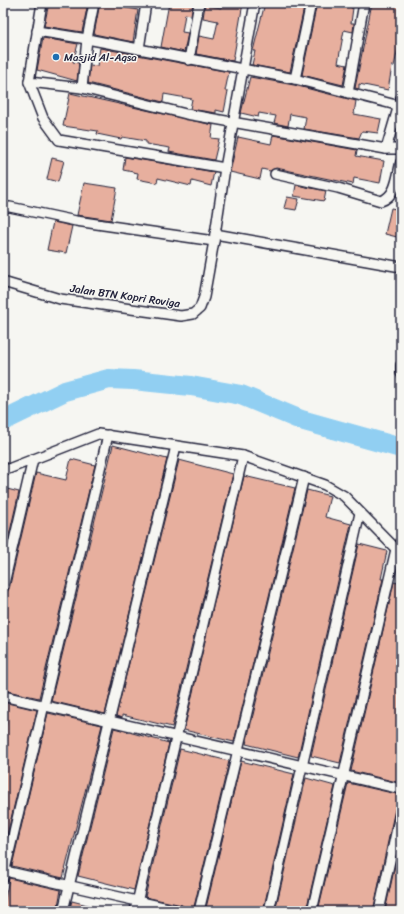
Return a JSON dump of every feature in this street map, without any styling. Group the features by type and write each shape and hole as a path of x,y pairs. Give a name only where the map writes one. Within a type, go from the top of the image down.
{"street":[{"path":"42,3 29,82 43,118 59,140 224,168"},
{"path":"82,88 87,38 94,3"},
{"path":"139,50 146,3"},
{"path":"189,60 199,3"},
{"name":"Jalan BTN Kopri Roviga","path":"3,282 60,299 88,304 181,316 194,314 200,308 204,297 215,237 224,168 255,3"},
{"path":"295,79 311,3"},
{"path":"348,92 364,3"},
{"path":"37,31 87,38 189,60 295,79 348,92 400,102 386,148"},
{"path":"29,82 82,88 186,114 233,123 401,150"},
{"path":"276,174 338,188 382,201 389,197 393,192 401,162"},
{"path":"3,207 10,207 76,221 215,237 401,267"},
{"path":"401,365 401,373"},
{"path":"3,471 98,434 243,456 325,485 338,493 360,512 398,551 343,775 312,911"},
{"path":"108,435 4,875 70,885 181,911"},
{"path":"63,911 176,446"},
{"path":"135,911 243,456"},
{"path":"3,588 33,459"},
{"path":"199,911 304,477"},
{"path":"269,911 360,512"},
{"path":"3,696 401,789"},
{"path":"379,911 401,810"}],"building":[{"path":"49,3 88,3 82,32 44,26"},
{"path":"100,3 138,10 133,42 94,34"},
{"path":"169,3 193,3 191,15 185,14 182,32 188,33 184,52 161,47"},
{"path":"222,3 243,3 233,61 196,54 199,36 214,39 218,21 203,18 205,5 221,8"},
{"path":"265,3 305,3 290,72 252,65 255,51 253,51"},
{"path":"317,3 352,3 351,8 353,8 351,23 354,23 353,32 344,30 338,63 347,65 343,85 302,75"},
{"path":"372,3 401,3 401,21 397,44 399,44 394,66 392,66 388,90 359,84 359,89 355,88"},
{"name":"Masjid Al-Aqsa","path":"43,38 78,44 73,62 79,63 77,81 37,70"},
{"path":"100,48 229,72 225,91 228,91 224,112 216,110 216,113 190,109 192,99 164,94 163,102 88,83 90,65 97,66"},
{"path":"250,77 294,85 356,101 354,114 381,119 378,133 362,131 359,138 304,129 306,117 290,114 288,126 274,123 276,116 259,113 258,117 241,113"},
{"path":"70,93 213,125 211,138 219,139 214,160 169,152 170,148 146,144 146,141 122,137 121,139 97,134 98,131 63,126"},
{"path":"273,135 357,150 356,156 384,161 380,183 354,178 353,184 276,168 270,171 262,169 260,179 230,172 238,137 271,144"},
{"path":"125,157 214,172 211,186 192,181 191,186 158,178 157,183 137,179 138,173 123,170"},
{"path":"52,158 64,161 58,182 47,179"},
{"path":"84,183 117,188 111,220 77,215"},
{"path":"296,185 326,191 324,201 294,196"},
{"path":"287,197 299,199 296,210 284,208"},
{"path":"391,208 401,210 401,238 385,234"},
{"path":"53,222 72,226 66,253 47,250"},
{"path":"113,445 167,459 105,714 51,701"},
{"path":"71,459 95,465 39,698 3,690 3,594 9,589 36,473 66,480"},
{"path":"179,460 233,474 172,727 122,715 122,718 116,716"},
{"path":"244,476 295,488 234,742 184,730"},
{"path":"3,488 19,492 3,562"},
{"path":"307,490 330,496 325,517 351,524 298,757 246,744"},
{"path":"359,544 387,551 381,579 383,579 340,763 311,756"},
{"path":"394,582 401,584 401,783 351,771"},
{"path":"3,702 37,710 3,852 3,736 7,721 3,720"},
{"path":"48,713 102,725 63,878 12,866"},
{"path":"114,728 169,743 134,890 78,876"},
{"path":"180,749 229,761 193,911 187,911 182,905 145,897"},
{"path":"241,761 294,774 263,911 219,911 206,908"},
{"path":"306,778 335,786 306,911 275,911"},
{"path":"348,783 401,795 401,804 395,809 373,911 318,911"},
{"path":"401,838 401,911 385,911"},
{"path":"9,878 61,890 57,911 3,911"},
{"path":"72,901 99,908 98,911 69,911"}],"waterway":[{"path":"3,421 65,391 109,379 133,380 191,386 241,395 301,420 401,448"}],"place":[{"name":"Masjid Al-Aqsa","path":"56,57"}]}
